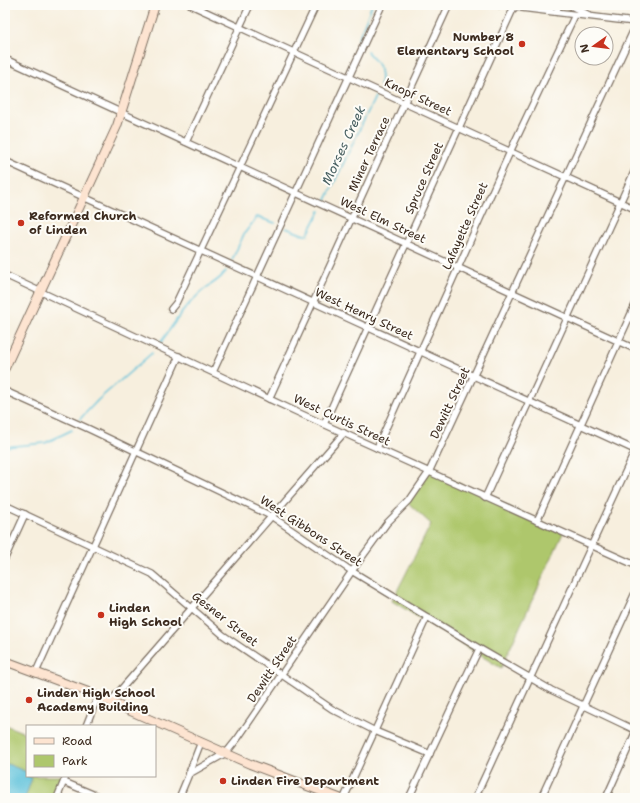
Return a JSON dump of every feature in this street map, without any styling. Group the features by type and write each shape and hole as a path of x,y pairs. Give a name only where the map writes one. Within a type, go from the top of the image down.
{"main road":[{"path":"5,368 122,113 155,5"},
{"path":"5,661 98,696 267,772 339,798"}],"street":[{"name":"Knopf Street","path":"191,5 635,209"},
{"path":"186,142 250,5"},
{"path":"172,309 295,53 316,5"},
{"path":"213,372 382,5"},
{"name":"Miner Terrace","path":"269,399 449,5"},
{"path":"498,5 635,22"},
{"path":"556,12 559,5"},
{"path":"569,5 591,16"},
{"name":"Spruce Street","path":"324,424 514,7"},
{"name":"Lafayette Street","path":"377,448 510,152 575,14"},
{"name":"Dewitt Street","path":"226,753 282,675 352,571 387,523 409,502 429,472 635,26"},
{"name":"West Elm Street","path":"6,61 352,217 635,349"},
{"name":"West Henry Street","path":"5,161 635,451"},
{"path":"485,498 635,170"},
{"name":"West Curtis Street","path":"5,275 269,399 635,566"},
{"path":"537,521 635,305"},
{"path":"36,672 179,356"},
{"name":"West Gibbons Street","path":"5,391 136,451 271,516 352,571 479,649 583,706 635,731"},
{"path":"110,702 344,433"},
{"path":"475,798 635,451"},
{"name":"Gesner Street","path":"5,504 152,574 228,638 332,709 375,731 430,754"},
{"path":"5,558 25,514"},
{"path":"541,798 635,593"},
{"path":"344,798 427,617"},
{"path":"409,798 479,649"},
{"path":"86,725 98,696"},
{"path":"606,798 635,731"},
{"path":"179,798 201,742"},
{"path":"188,774 226,753"},
{"path":"57,798 66,777"},
{"path":"64,782 102,798"}],"green space":[{"path":"430,470 563,533 501,668 392,601 431,524 406,501"},
{"path":"5,725 26,734 26,777 64,777 56,798 5,798"}],"water":[{"path":"5,763 26,772 26,777 32,778 25,798 5,798"}],"waterway":[{"name":"Morses Creek","path":"358,43 358,39 372,5"},
{"name":"Morses Creek","path":"367,52 379,67 381,75 380,85"},
{"name":"Morses Creek","path":"326,200 375,97"},
{"name":"Morses Creek","path":"286,228 304,235 308,234 320,211"},
{"name":"Morses Creek","path":"232,260 244,234 257,217 275,223"},
{"name":"Morses Creek","path":"161,342 179,316 194,298 221,278 226,271"},
{"name":"Morses Creek","path":"80,419 98,400 152,353"},
{"name":"Morses Creek","path":"5,447 45,443 72,430"}],"place":[{"name":"Number 8 Elementary School","path":"522,44"},
{"name":"Reformed Church of Linden","path":"21,223"},
{"name":"Linden High School","path":"101,615"},
{"name":"Linden High School Academy Building","path":"29,700"},
{"name":"Linden Fire Department","path":"223,781"}]}
